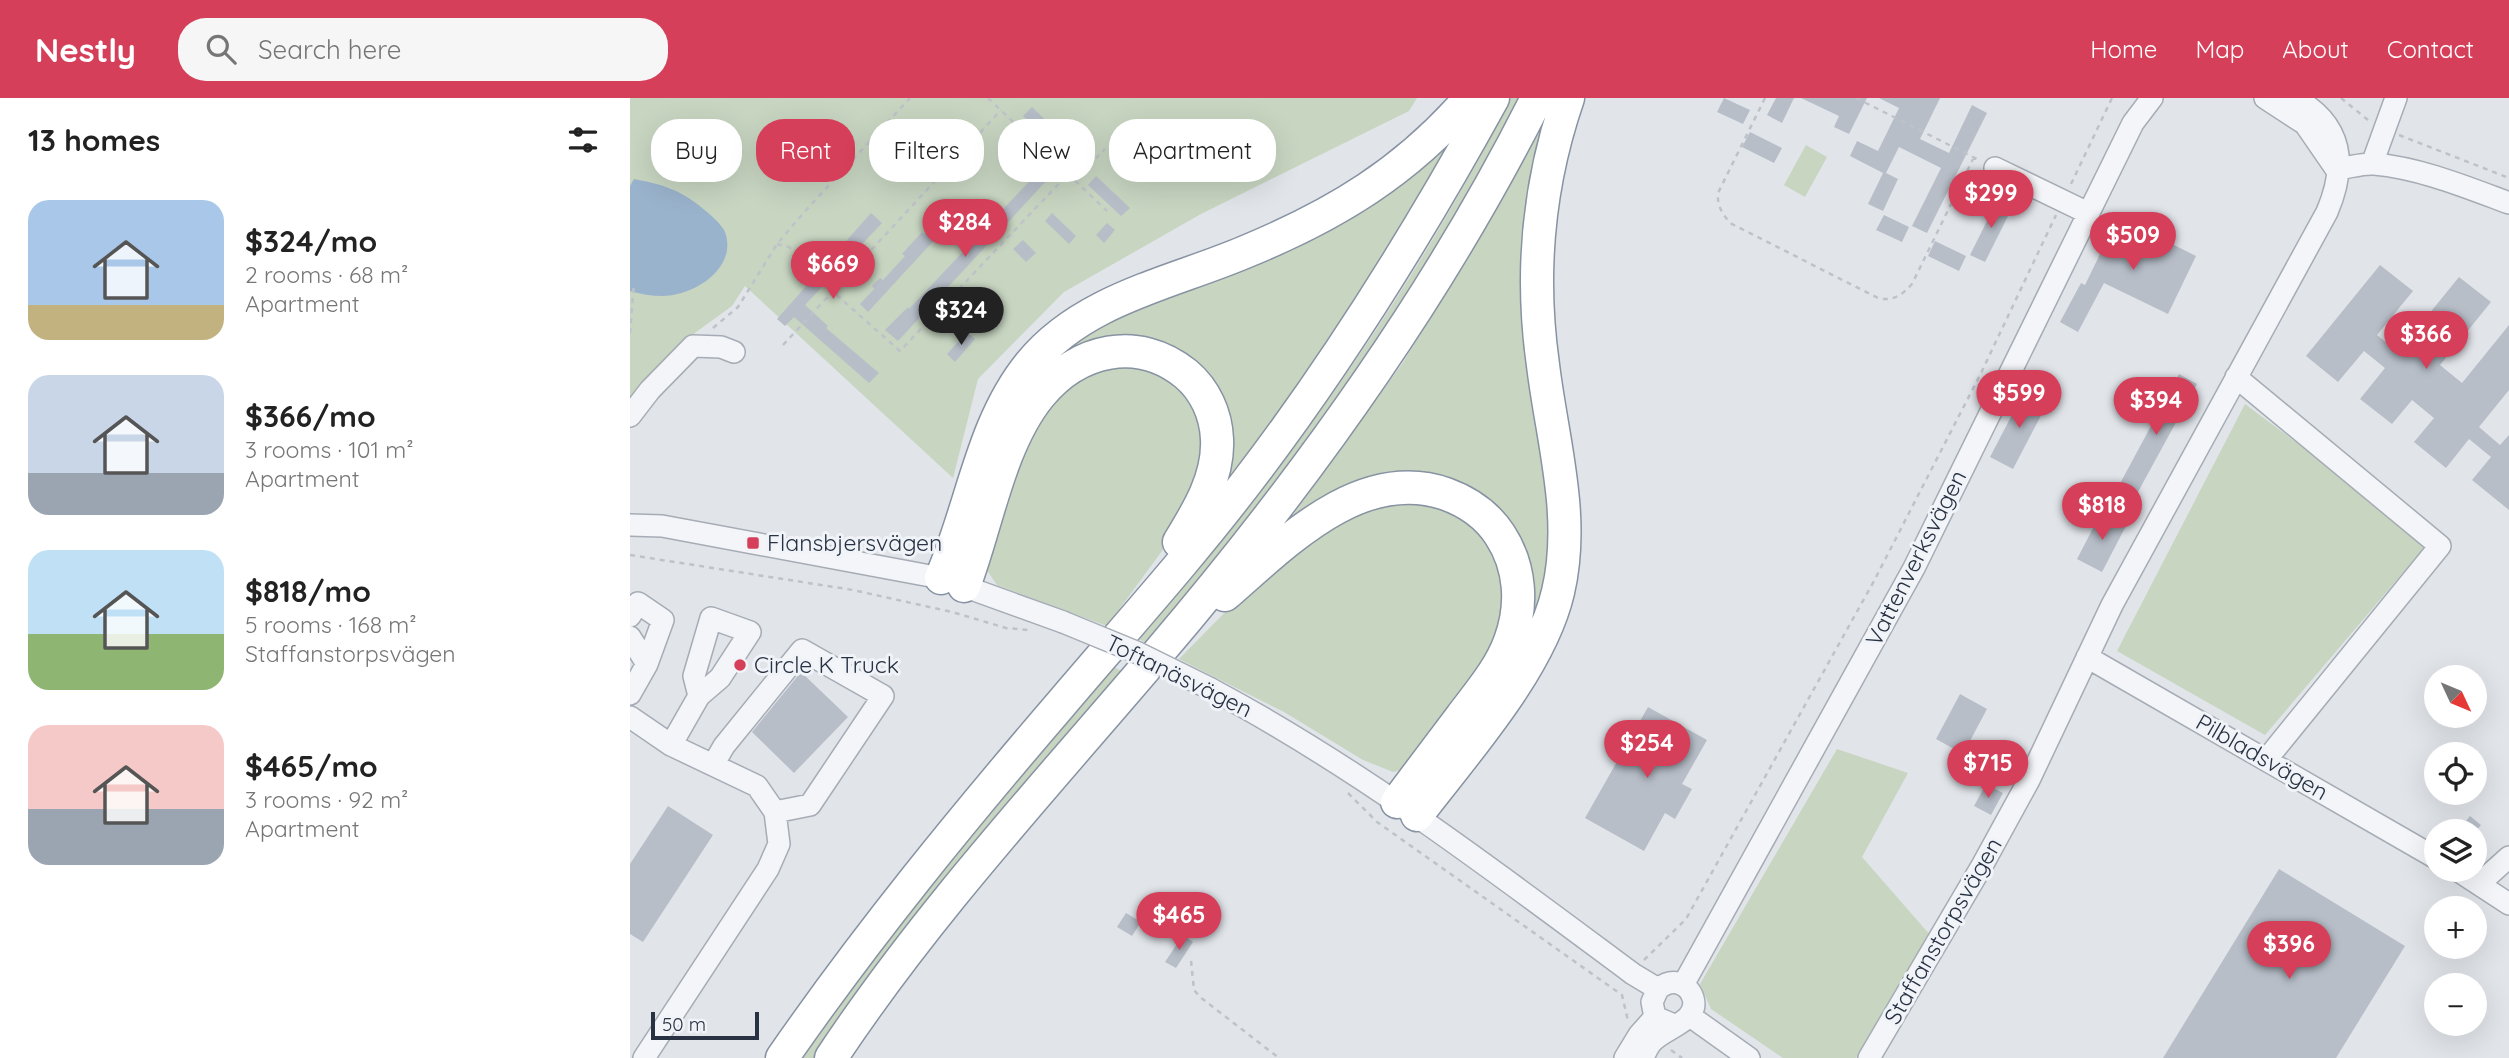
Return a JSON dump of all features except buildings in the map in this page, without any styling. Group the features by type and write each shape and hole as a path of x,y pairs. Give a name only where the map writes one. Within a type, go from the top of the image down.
{"highway":[{"path":"952,582 998,417 1020,377 1043,349 1077,323 1111,304 1297,230 1360,196 1422,149 1470,98"},
{"path":"782,1058 854,955 943,844 1213,523 1295,416 1418,231 1493,98"},
{"path":"831,1058 937,914 1275,511 1395,341 1492,184 1537,98"},
{"path":"1407,808 1485,725 1523,670 1544,631 1558,593 1565,548 1564,510 1540,348 1536,279 1540,214 1546,173 1568,98"},
{"path":"952,582 1015,436 1026,415 1055,379 1071,367 1098,355 1124,351 1143,352 1176,366 1202,391 1215,423 1217,439 1212,476 1205,494 1170,556 1041,727"},
{"path":"1160,651 1284,543 1342,505 1377,492 1417,487 1442,493 1471,505 1496,528 1513,562 1519,605 1516,624 1499,666 1407,808"}],"street":[{"name":"Vattenverksvägen","path":"2133,123 2140,98"},
{"name":"Vattenverksvägen","path":"1684,985 1914,568 2133,123 2152,98"},
{"path":"2265,98 2305,124 2336,169 2372,164 2444,180 2509,203"},
{"name":"Staffanstorpsvägen","path":"1869,1058 2022,792 2112,605 2327,212 2336,184 2339,150 2332,133 2310,108 2295,98"},
{"path":"2372,164 2396,98"},
{"path":"1995,168 2088,213"},
{"path":"630,415 693,346 721,347 734,352"},
{"path":"2236,377 2440,546 2266,760"},
{"name":"Toftanäsvägen","path":"630,525 662,526 952,582 1063,622 1148,657 1211,689 1325,755 1407,808 1633,974 1658,989"},
{"path":"630,616 638,603 663,620 647,664 630,694"},
{"path":"630,637 647,664"},
{"path":"713,765 724,746 802,650 883,696 810,805 775,812"},
{"name":"Pilbladsvägen","path":"2087,657 2424,851"},
{"path":"671,745 699,696"},
{"path":"630,717 671,745 757,786 775,812 779,844 768,869 644,1058"},
{"path":"2509,857 2480,883 2509,904"},
{"path":"1625,1058 1639,1035 1673,1019 1693,1009 1693,997 1684,985 1672,982 1658,989 1652,1002 1673,1019 1749,1058"},
{"path":"1643,1058 1651,1042 1673,1019"}],"path":[{"path":"693,346 738,307 778,244 806,209 910,98"},
{"path":"988,98 1010,119"},
{"path":"1765,98 1718,193 1717,201 1721,213 1730,223 1880,299 1893,300 1912,284 1974,157 1856,98"},
{"path":"1347,792 1377,822 1622,995 1646,957 1686,919 1874,581 1981,373 2112,98"},
{"path":"2341,98 2372,124 2509,178"},
{"path":"782,345 1001,110"},
{"path":"1095,159 1105,149"},
{"path":"778,244 789,247 831,290 900,351 1060,182"},
{"path":"1077,182 1107,211"},
{"path":"630,333 634,282"},
{"path":"630,555 853,590 951,612 1006,628 1033,630"},
{"path":"1191,961 1195,990 1200,997 1279,1058"},
{"path":"1665,1058 1671,1049"}],"green space":[{"path":"630,98 1417,98 1409,111 1276,177 1276,119 1109,119 1109,182 1266,182 1201,214 1064,292 978,379 953,478 745,286 732,306 692,335 630,405"},
{"path":"1511,98 1529,98 1370,365 1153,647 1139,639 1246,509 1336,389 1441,225"},
{"path":"1558,98 1549,132 1557,537 1532,640 1529,595 1444,482 1272,544 1402,364 1470,254"},
{"path":"1464,115 1387,267 1190,539 1223,423 1123,343 993,451 1062,344 1185,284"},
{"path":"1806,145 1827,157 1805,197 1784,185"},
{"path":"1147,364 1195,401 1206,462 1170,540 1107,626 997,585 986,569 1032,424 1085,370"},
{"path":"2245,404 2429,542 2265,735 2117,651"},
{"path":"1414,497 1473,520 1503,560 1503,637 1404,769 1393,772 1363,760 1284,712 1179,659 1240,597 1337,520"},
{"path":"1114,667 1129,675 824,1058 803,1058 914,907 992,810"},
{"path":"1837,749 1908,773 1862,857 1931,936 1856,1058 1783,1058 1711,1009 1700,984"}],"water":[{"path":"634,179 682,194 724,229 727,245 725,257 710,278 674,295 646,295 630,291 630,186"}],"place":[{"name":"Flansbjersvägen","path":"753,543"},
{"name":"Circle K Truck","path":"740,665"}]}
